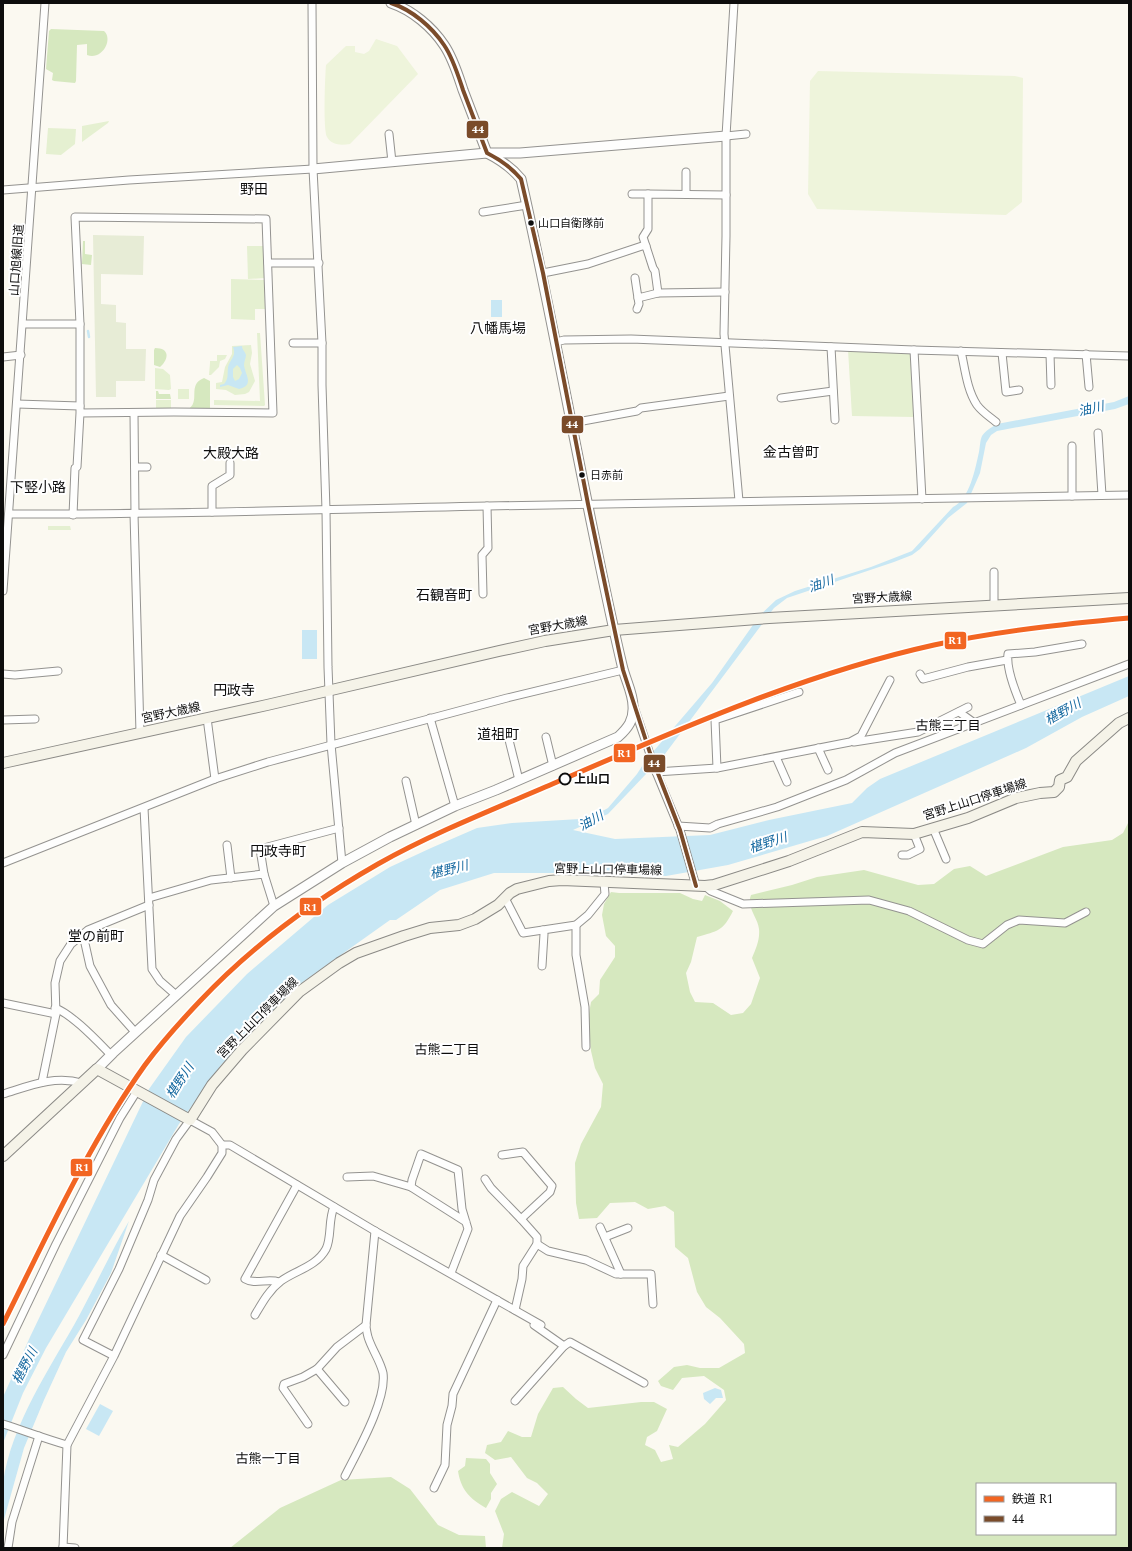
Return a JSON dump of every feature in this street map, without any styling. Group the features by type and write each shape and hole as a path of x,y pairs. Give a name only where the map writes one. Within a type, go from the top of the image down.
{"main road":[{"name":"宮野大歳線","path":"3,763 414,671 499,650 614,630 752,619 1129,598"},
{"name":"宮野上山口停車場線","path":"188,1119 212,1085 242,1050 299,992 356,953 430,928 459,925 475,919 498,905 510,893 517,889 549,881 562,880 604,883 714,885 789,861 862,832 914,834 968,818 1016,798 1054,792 1059,787 1060,780 1066,777 1076,761 1119,723 1129,718"},
{"path":"3,1156 97,1069 188,1119"}],"street":[{"name":"山口旭線旧道","path":"3,591 7,518 33,188 45,3"},
{"path":"312,3 313,169 322,343 329,690 331,744 342,863"},
{"path":"391,3 408,11 432,29 444,45 456,69 487,153 499,158 511,167 522,179 543,273 588,504 623,670 650,753 679,828 698,885 743,904 869,900 909,911 968,940 983,944 1007,925 1019,920 1065,923 1086,912"},
{"path":"734,3 726,136 724,334 726,344 728,396 739,500"},
{"path":"389,134 392,162"},
{"path":"3,190 313,169 487,153 520,153 746,134"},
{"path":"686,172 686,194"},
{"path":"632,194 726,195"},
{"path":"648,194 648,229 643,237 655,271 658,293"},
{"path":"483,212 528,205"},
{"path":"17,404 80,410 134,413 273,413 266,219 75,218 80,324 80,410 73,515"},
{"path":"543,273 588,264 646,246"},
{"path":"268,263 318,263"},
{"path":"635,278 639,304 637,309"},
{"path":"638,298 658,293 725,292"},
{"path":"23,324 80,324"},
{"path":"556,342 564,340 631,339 726,344 1129,356"},
{"path":"293,344 322,343"},
{"path":"831,347 835,420"},
{"path":"914,350 922,499"},
{"path":"961,351 968,384 974,400 978,406 996,422"},
{"path":"1002,353 1006,392 1018,390"},
{"path":"1050,354 1051,384"},
{"path":"1086,354 1089,387"},
{"path":"3,357 21,355"},
{"path":"781,398 833,391"},
{"path":"572,423 637,411 641,408 728,396"},
{"path":"134,413 140,733"},
{"path":"1098,433 1102,495"},
{"path":"1072,446 1072,496"},
{"path":"212,512 212,486 230,475 230,463"},
{"path":"135,467 147,467"},
{"path":"7,518 73,515 739,500 959,499 1129,495"},
{"path":"483,594 482,555 488,548 487,506"},
{"path":"994,572 994,605"},
{"path":"1021,705 1015,692 1007,660 1008,654 1035,652 1082,644"},
{"path":"922,679 967,664 1007,660"},
{"path":"679,828 710,828 718,824 776,807 846,780 895,753 973,722 1109,673 1129,664"},
{"path":"3,864 216,780 268,762 430,718 623,670"},
{"path":"3,674 15,675 58,671"},
{"path":"850,742 861,736 890,680"},
{"path":"717,768 716,720 799,692"},
{"path":"97,1069 111,1054 274,906 342,863 390,837 455,806 553,766 618,737 631,723 634,714 634,704"},
{"path":"656,770 717,768 850,742 918,732 968,707"},
{"path":"959,712 973,722"},
{"path":"207,718 216,780"},
{"path":"430,718 455,806"},
{"path":"3,720 35,719"},
{"path":"546,737 553,766"},
{"path":"509,740 519,780"},
{"path":"818,748 828,770"},
{"path":"776,757 787,782"},
{"path":"406,781 416,825"},
{"path":"144,808 152,970 160,981 176,995"},
{"path":"274,906 264,874 260,849 339,828"},
{"path":"933,828 946,859"},
{"path":"906,857 920,849 914,834"},
{"path":"227,845 231,878"},
{"path":"42,1082 56,1011 55,983 60,961 71,944 88,930 149,901 211,880 264,874"},
{"path":"505,898 523,933 576,925 588,916 605,894 604,883"},
{"path":"576,925 576,955 585,1007 586,1047"},
{"path":"542,966 543,930"},
{"path":"80,936 84,940 90,966 111,1005 135,1032"},
{"path":"3,1003 56,1011 61,1010 111,1054"},
{"path":"3,1094 42,1082 72,1080 82,1083"},
{"path":"3,1355 23,1310 59,1237 120,1118 138,1092"},
{"path":"75,1548 63,1548 67,1445 114,1356 180,1216 222,1153 222,1145 212,1132 188,1119 176,1138 154,1180 148,1200 119,1269 82,1340 114,1356"},
{"path":"222,1145 230,1145 375,1231 541,1325"},
{"path":"502,1155 523,1152 552,1186 550,1192 521,1218"},
{"path":"412,1187 412,1180 421,1154 458,1170 462,1209 468,1229 451,1273"},
{"path":"347,1177 373,1176 412,1187 466,1222"},
{"path":"485,1179 491,1188 521,1218 537,1237 537,1244 523,1266 522,1280 515,1310"},
{"path":"279,1282 249,1281 245,1279 297,1185"},
{"path":"255,1316 264,1299 279,1282 306,1268 325,1250 334,1207"},
{"path":"600,1227 621,1274"},
{"path":"605,1237 628,1228"},
{"path":"345,1476 377,1408 382,1387 383,1376 381,1363 368,1336 366,1325 375,1231"},
{"path":"537,1244 548,1251 586,1260 616,1274 651,1274 653,1304"},
{"path":"161,1255 206,1280"},
{"path":"434,1488 445,1465 447,1425 452,1406 453,1394 497,1300"},
{"path":"531,1320 534,1325 644,1383"},
{"path":"308,1424 283,1388 284,1384 303,1377 317,1369 337,1347 366,1325"},
{"path":"515,1401 568,1342"},
{"path":"317,1369 345,1402"},
{"path":"3,1424 67,1445"},
{"path":"8,1548 12,1522 37,1435"}],"green space":[{"path":"51,29 104,31 107,35 107,44 97,55 87,55 87,44 77,45 75,83 54,81 52,80 53,73 46,69 49,31"},
{"path":"376,39 397,46 418,74 350,144 341,145 334,143 327,137 325,124 326,65 346,46 355,46 355,52 364,54 369,51"},
{"path":"818,71 1015,76 1023,78 1022,202 1006,215 817,209 808,194 810,81"},
{"path":"109,121 108,123 82,142 82,126"},
{"path":"48,128 76,129 75,144 61,155 46,154"},
{"path":"93,235 144,236 143,275 101,274 101,304 116,305 116,322 126,323 126,349 146,349 145,381 116,381 116,397 96,397"},
{"path":"83,241 85,241 85,254 92,255 91,265 82,264"},
{"path":"247,246 264,246 265,278 248,279"},
{"path":"231,279 264,280 265,309 255,309 255,320 231,319"},
{"path":"257,333 260,333 265,405 214,405 214,400 260,401"},
{"path":"251,345 252,353 250,364 255,381 249,392 235,395 226,390 216,389 216,383 222,382 225,367 232,354 232,346"},
{"path":"155,348 160,348 166,352 165,361 160,367 154,365"},
{"path":"848,350 913,352 914,417 852,416"},
{"path":"217,355 227,355 225,359 220,361 219,367 211,375 209,375 210,361 217,361"},
{"path":"155,368 163,369 170,375 171,389 155,389"},
{"path":"204,378 210,381 210,409 187,410 193,403 196,385"},
{"path":"178,389 189,389 189,399 178,399"},
{"path":"156,391 158,391 159,394 170,394 171,399 156,399"},
{"path":"156,400 171,400 171,408 156,408"},
{"path":"48,526 70,526 71,530 48,530"},
{"path":"1129,821 1129,1548 502,1548 504,1534 495,1511 501,1499 512,1492 539,1506 548,1494 537,1483 527,1478 511,1457 495,1460 485,1453 487,1445 501,1442 508,1431 522,1437 531,1437 538,1414 553,1388 563,1387 588,1408 654,1402 667,1409 657,1431 647,1437 645,1445 655,1450 661,1462 673,1459 669,1445 678,1447 705,1424 726,1400 724,1390 704,1376 682,1378 673,1390 661,1386 658,1381 674,1367 687,1365 700,1368 719,1368 745,1353 744,1344 720,1318 706,1307 697,1292 688,1258 675,1247 674,1212 665,1206 648,1209 635,1202 610,1203 597,1218 579,1219 576,1203 575,1163 581,1144 601,1107 603,1084 595,1068 591,1051 588,1020 591,1002 599,994 600,980 615,957 615,946 606,936 602,915 604,904 611,892 680,893 702,901 705,895 720,901 733,911 726,923 719,929 697,937 691,962 686,973 690,992 695,1002 713,1003 731,1015 743,1013 751,1004 760,978 752,958 759,937 759,929 750,904 751,895 817,877 864,870 918,885 934,884 954,869 970,866 986,876 1063,847 1112,840 1123,833"},
{"path":"466,1458 486,1459 490,1464 490,1473 497,1484 491,1493 491,1499 486,1508 475,1501 461,1484 458,1471 465,1466"},
{"path":"391,1477 410,1489 438,1525 459,1535 485,1536 486,1548 230,1548 280,1508 341,1480"}],"water":[{"path":"491,300 502,300 502,317 491,317"},
{"path":"242,346 242,349 246,355 244,365 248,382 247,385 239,389 228,385 220,387 220,385 226,382 228,368 234,353 233,347","holes":["237,365 242,373 239,379 235,381 233,377 233,369"]},
{"path":"1129,396 1129,404 1115,409 997,431 991,435 986,443 980,473 967,503 948,518 920,549 912,555 894,562 787,598 774,608 665,754 608,814 573,830 615,839 710,835 769,820 852,803 867,788 880,779 1129,676 1129,696 1082,717 1026,748 827,836 728,865 666,876 581,873 494,873 440,890 396,920 390,920 300,984 221,1065 179,1124 46,1348 23,1393 3,1443 3,1397 30,1337 149,1089 186,1037 247,974 328,905 390,867 431,848 477,828 512,823 580,819 595,815 608,808 637,774 646,760 712,683 760,615 776,600 795,591 871,567 912,551 953,507 959,503 968,491 983,434 997,424 1114,402"},
{"path":"302,630 317,630 317,659 302,659"},
{"path":"129,1221 111,1273 86,1320 66,1352 44,1400 24,1448 3,1523 3,1483 7,1461 14,1439 34,1396 79,1316"},
{"path":"715,1388 721,1390 723,1398 716,1398 710,1404 704,1399 703,1393"},
{"path":"100,1404 113,1411 99,1436 86,1429"}],"waterway":[{"path":"88,331 89,337"}],"rail line":[{"name":"R1","path":"3,1324 52,1224 87,1159 124,1095 151,1056 220,981 262,943 330,893 400,852 466,821 649,742 742,704 789,687 885,657 958,640 1031,628 1129,618"}],"transit line":[{"name":"44","path":"391,3 399,6 421,20 439,38 453,61 487,153 506,164 521,179 543,273 588,504 623,670 650,753 680,830 696,886"}],"place":[{"name":"山口自衛隊前","path":"531,223"},
{"name":"日赤前","path":"582,475"},
{"name":"上山口","path":"565,779"}],"district":[{"name":"野田","path":"254,189"},
{"name":"八幡馬場","path":"498,328"},
{"name":"金古曽町","path":"791,452"},
{"name":"大殿大路","path":"231,453"},
{"name":"下竪小路","path":"38,487"},
{"name":"石観音町","path":"444,595"},
{"name":"円政寺","path":"234,690"},
{"name":"古熊三丁目","path":"948,726"},
{"name":"道祖町","path":"498,734"},
{"name":"円政寺町","path":"278,851"},
{"name":"堂の前町","path":"96,936"},
{"name":"古熊二丁目","path":"447,1050"},
{"name":"古熊一丁目","path":"268,1459"}],"water label":[{"name":"油川","path":"1091,409"},
{"name":"油川","path":"821,584"},
{"name":"椹野川","path":"1063,712"},
{"name":"油川","path":"591,821"},
{"name":"椹野川","path":"768,843"},
{"name":"椹野川","path":"449,870"},
{"name":"椹野川","path":"180,1081"},
{"name":"椹野川","path":"25,1366"}]}
